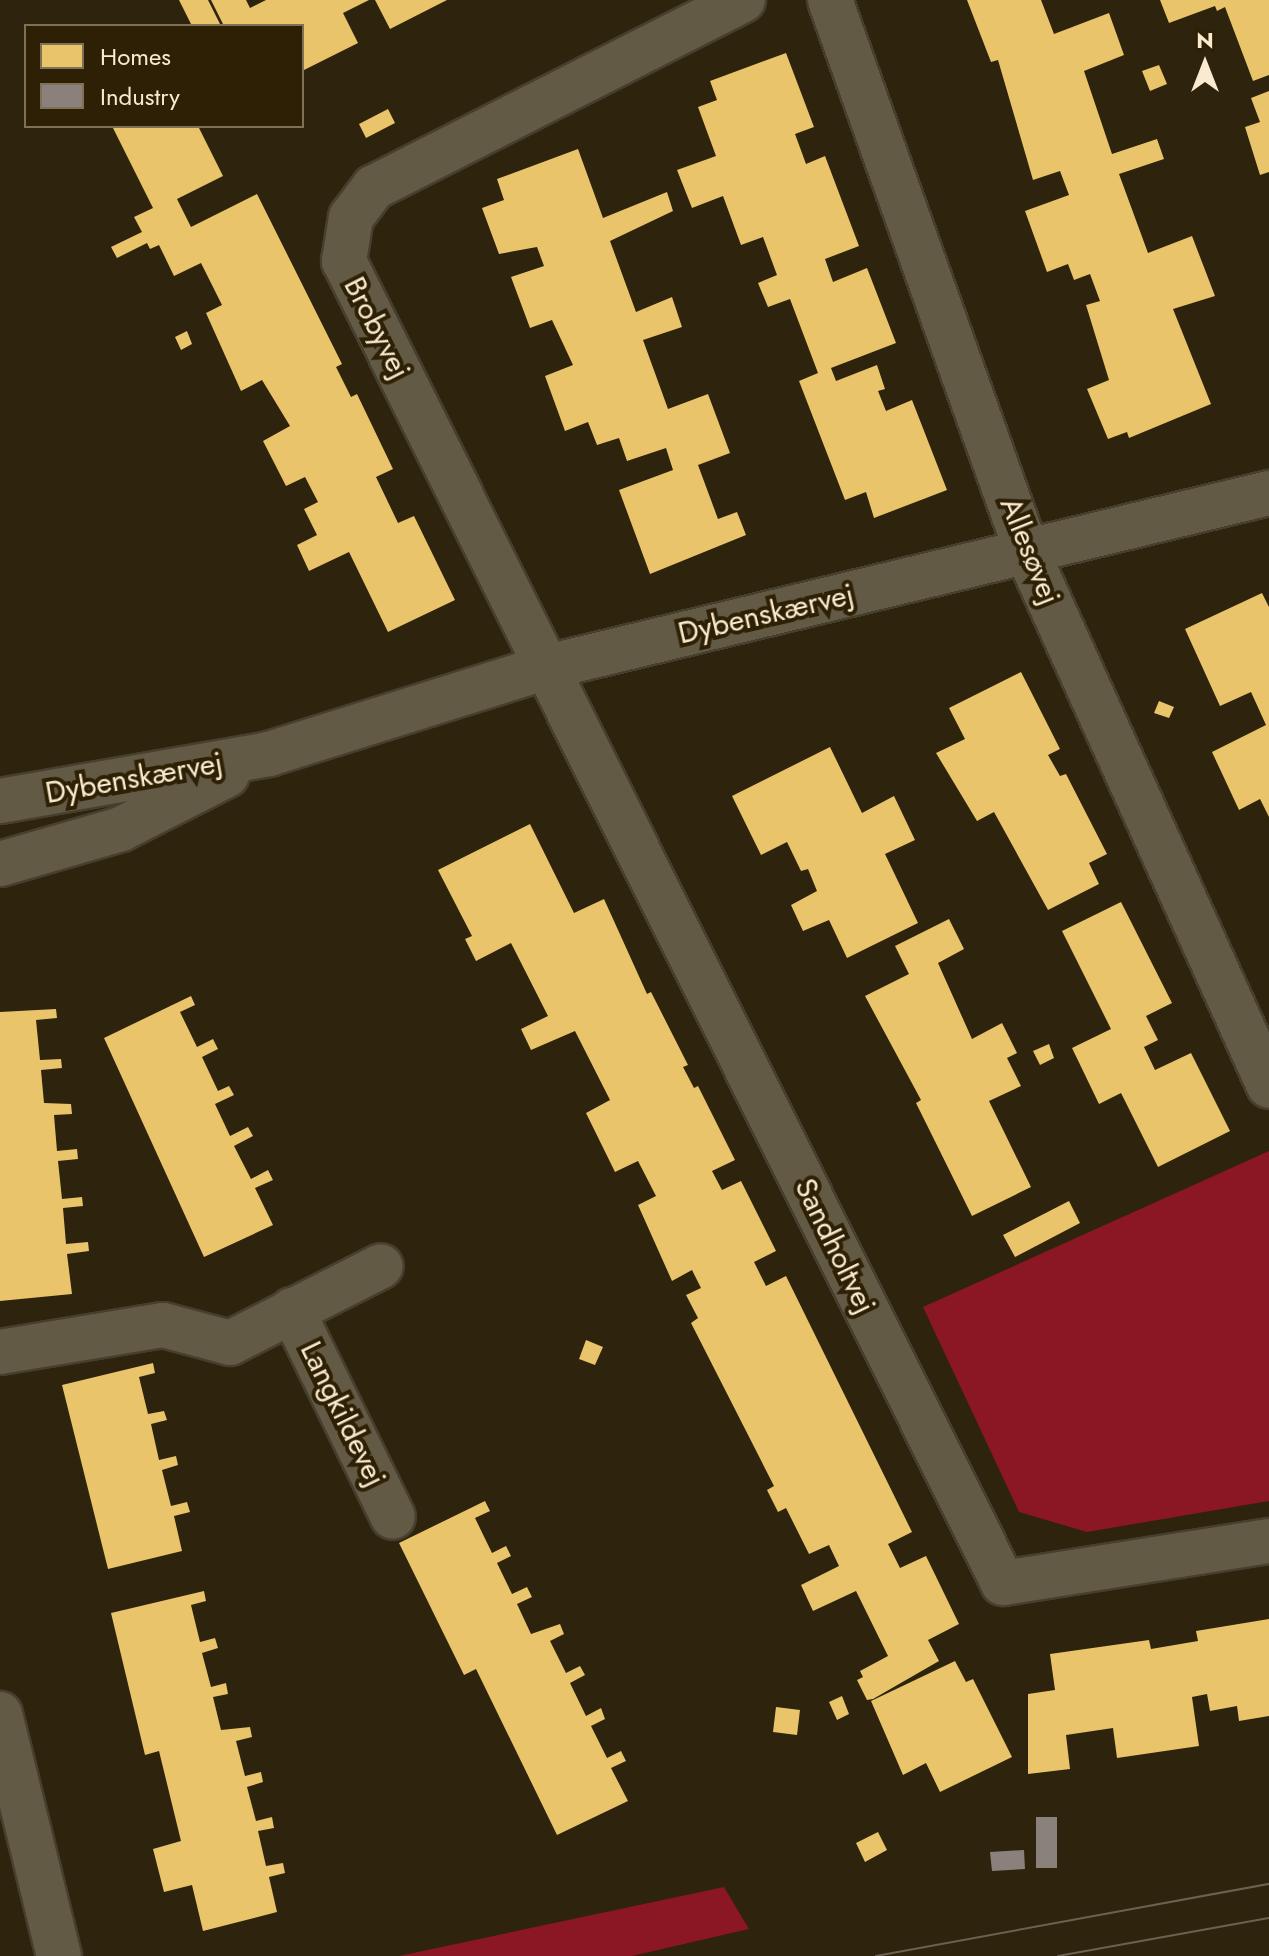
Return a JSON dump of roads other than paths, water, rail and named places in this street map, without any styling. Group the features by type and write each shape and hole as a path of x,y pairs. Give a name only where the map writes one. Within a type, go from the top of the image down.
{"street":[{"name":"Brobyvej","path":"547,667 344,261 351,217 374,187 743,0"},
{"name":"Allesøvej","path":"830,0 1027,552 1269,1086"},
{"name":"Dybenskærvej","path":"0,801 269,754 547,667 1269,493"},
{"name":"Sandholtvej","path":"547,667 1003,1583 1269,1541"},
{"name":"Dybenskærvej","path":"0,864 121,829 269,754"},
{"name":"Langkildevej","path":"0,1352 163,1325 230,1343 381,1266"},
{"name":"Langkildevej","path":"292,1310 393,1517"},
{"path":"0,1714 59,1956"}],"tram line":[{"path":"876,1956 1269,1884"},
{"path":"1058,1956 1269,1918"}]}
